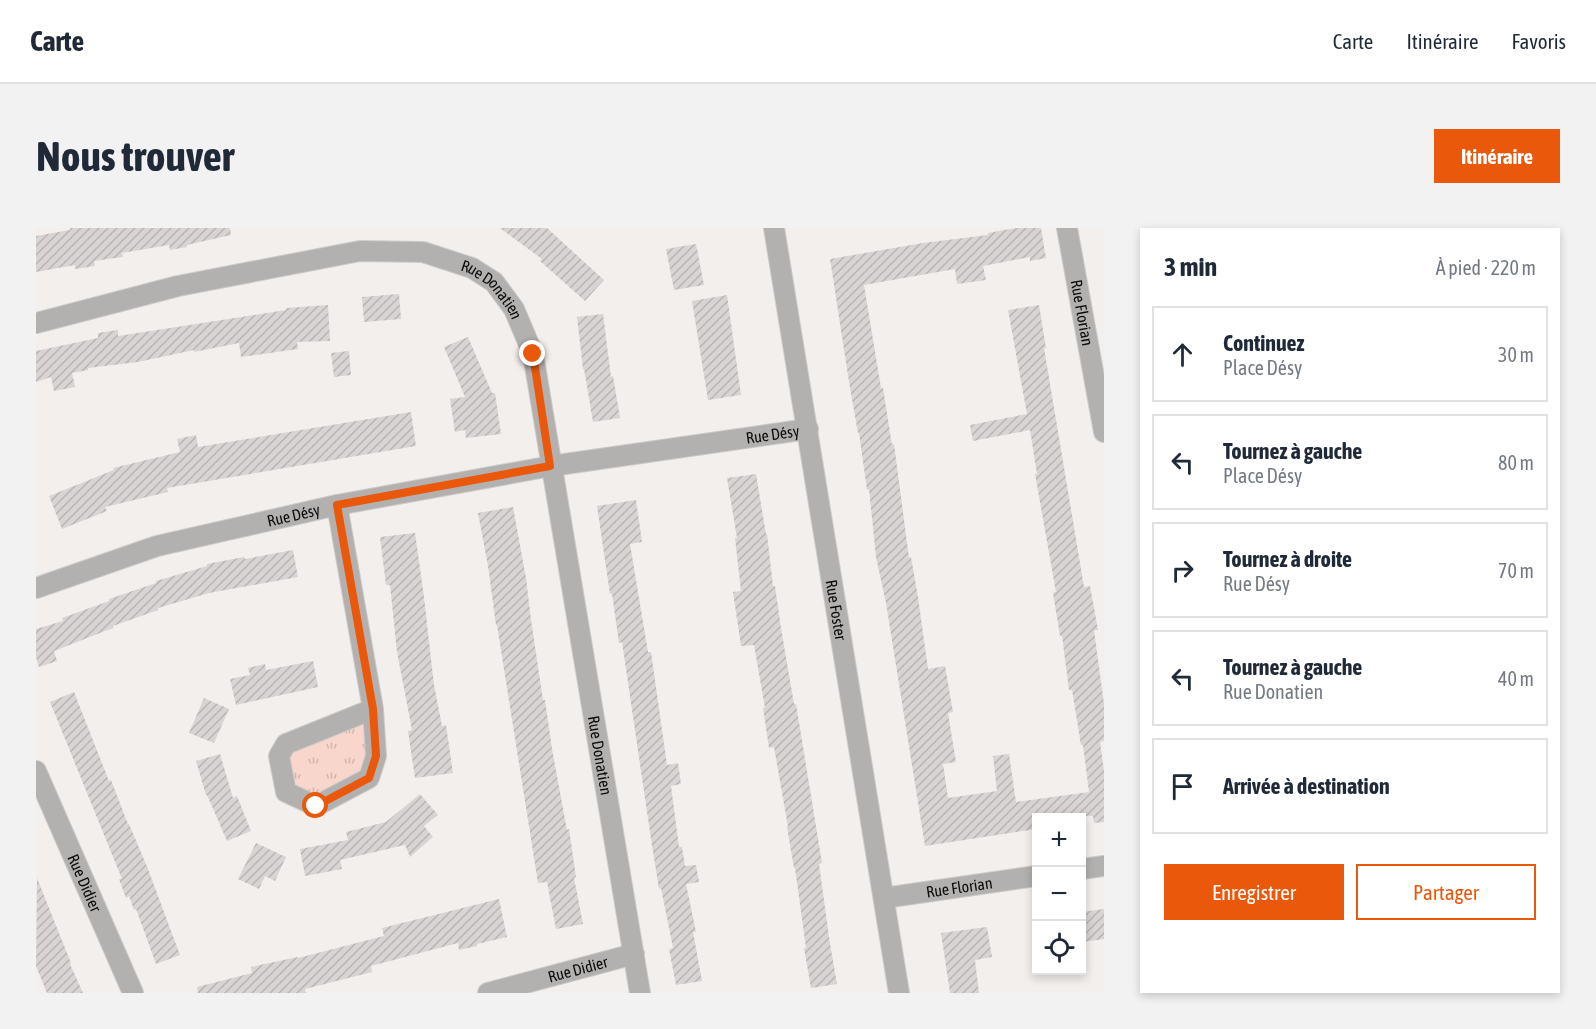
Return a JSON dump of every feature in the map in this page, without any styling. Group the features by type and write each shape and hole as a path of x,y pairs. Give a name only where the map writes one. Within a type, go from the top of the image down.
{"street":[{"name":"Rue Foster","path":"774,228 899,993"},
{"name":"Rue Florian","path":"1067,228 1104,432"},
{"name":"Rue Donatien","path":"36,323 178,286 360,251 423,252 472,268 494,282 514,309 533,354 640,993"},
{"name":"Rue Désy","path":"36,588 157,546 337,505 550,466 808,429"},
{"path":"337,505 373,709 376,756 369,778 316,806 286,792 279,756 286,744 373,709"},
{"name":"Rue Didier","path":"36,771 133,993"},
{"path":"1086,868 1104,866"},
{"name":"Rue Florian","path":"884,898 1032,877"},
{"name":"Rue Didier","path":"488,993 634,954"}],"green space":[{"path":"373,709 369,778 316,806 286,792 286,744"}],"building":[{"path":"70,228 230,228 231,235 170,250 169,245 122,253 123,257 94,261 95,266 75,269 75,265 36,272 36,236 70,230"},
{"path":"500,228 547,228 604,280 585,301 540,261 542,259"},
{"path":"1016,228 1041,228 1046,258 1030,261 1030,257 983,266 986,280 957,284 955,269 864,285 881,388 883,388 892,445 894,444 909,558 911,557 918,597 928,669 945,666 953,712 948,713 956,762 943,764 948,798 997,791 993,756 1009,754 1016,802 1089,792 1083,745 1081,745 1072,690 1069,690 1062,636 1060,636 1053,593 1056,592 1035,474 1037,474 1030,430 973,441 970,425 1027,414 1008,310 1039,305 1046,348 1044,348 1084,587 1090,586 1098,630 1094,630 1104,704 1104,741 1100,742 1104,771 1104,822 1094,823 1093,816 1086,816 1086,813 1032,813 1032,830 925,846 886,603 876,557 869,489 867,490 830,259 923,243 988,235 988,233"},
{"path":"696,244 704,285 674,290 666,249"},
{"path":"399,294 401,319 364,322 362,297"},
{"path":"727,295 741,395 708,400 692,301"},
{"path":"328,305 330,341 297,342 298,349 241,357 239,343 138,362 88,368 88,370 72,373 75,387 54,391 51,377 36,382 36,351 98,338 98,333 118,330 118,336 286,310 286,308"},
{"path":"603,314 611,377 613,376 620,418 593,422 583,369 577,317"},
{"path":"468,337 492,393 495,393 501,434 466,438 465,430 455,432 450,399 465,397 444,347"},
{"path":"349,351 351,375 334,377 331,353"},
{"path":"411,412 416,446 167,488 168,492 105,507 107,511 62,529 49,496 114,470 113,468 180,452 177,439 196,435 198,447"},
{"path":"756,474 767,534 773,586 775,586 794,704 796,704 822,863 819,864 837,984 811,988 795,868 774,747 769,748 763,708 765,708 754,645 741,646 733,592 741,591 735,538 737,538 727,478"},
{"path":"636,500 642,542 630,544 648,652 651,652 667,765 678,763 681,784 671,786 679,847 682,847 685,866 696,865 699,882 686,884 696,932 693,932 702,981 676,985 669,949 673,948 661,888 659,889 622,642 619,643 597,506"},
{"path":"513,507 526,578 543,700 545,700 567,830 569,829 576,877 574,878 583,924 556,929 547,882 538,883 478,513"},
{"path":"415,533 434,685 442,726 446,725 453,773 415,778 408,731 412,730 397,652 390,585 386,585 380,537"},
{"path":"293,550 298,577 209,593 158,608 158,610 54,651 57,661 39,667 36,657 36,629 63,621 62,618 156,583 156,581 207,566 207,564"},
{"path":"313,661 318,687 236,705 230,679 250,675 248,668 265,664 266,670"},
{"path":"74,692 109,781 111,780 148,869 180,955 156,964 136,909 134,910 129,896 126,898 119,879 122,879 50,702"},
{"path":"204,698 229,709 214,743 189,733"},
{"path":"220,754 233,798 237,796 251,831 227,841 206,795 196,761"},
{"path":"420,794 438,815 424,826 433,837 410,857 405,845 340,860 342,869 305,876 300,849 348,840 346,832 386,822"},
{"path":"256,843 286,857 275,881 265,876 259,889 238,879"},
{"path":"37,878 83,993 47,993 36,966"},
{"path":"499,899 507,937 459,950 458,943 371,966 372,972 305,989 306,993 198,993 197,987 252,973 251,967 298,958 384,936 382,928"},
{"path":"1104,909 1104,939 1086,941 1086,911"},
{"path":"987,927 992,957 975,960 979,993 950,993 941,933"}],"route":[{"path":"316,806 369,778 376,756 373,709 337,505 550,466 533,354"}]}
